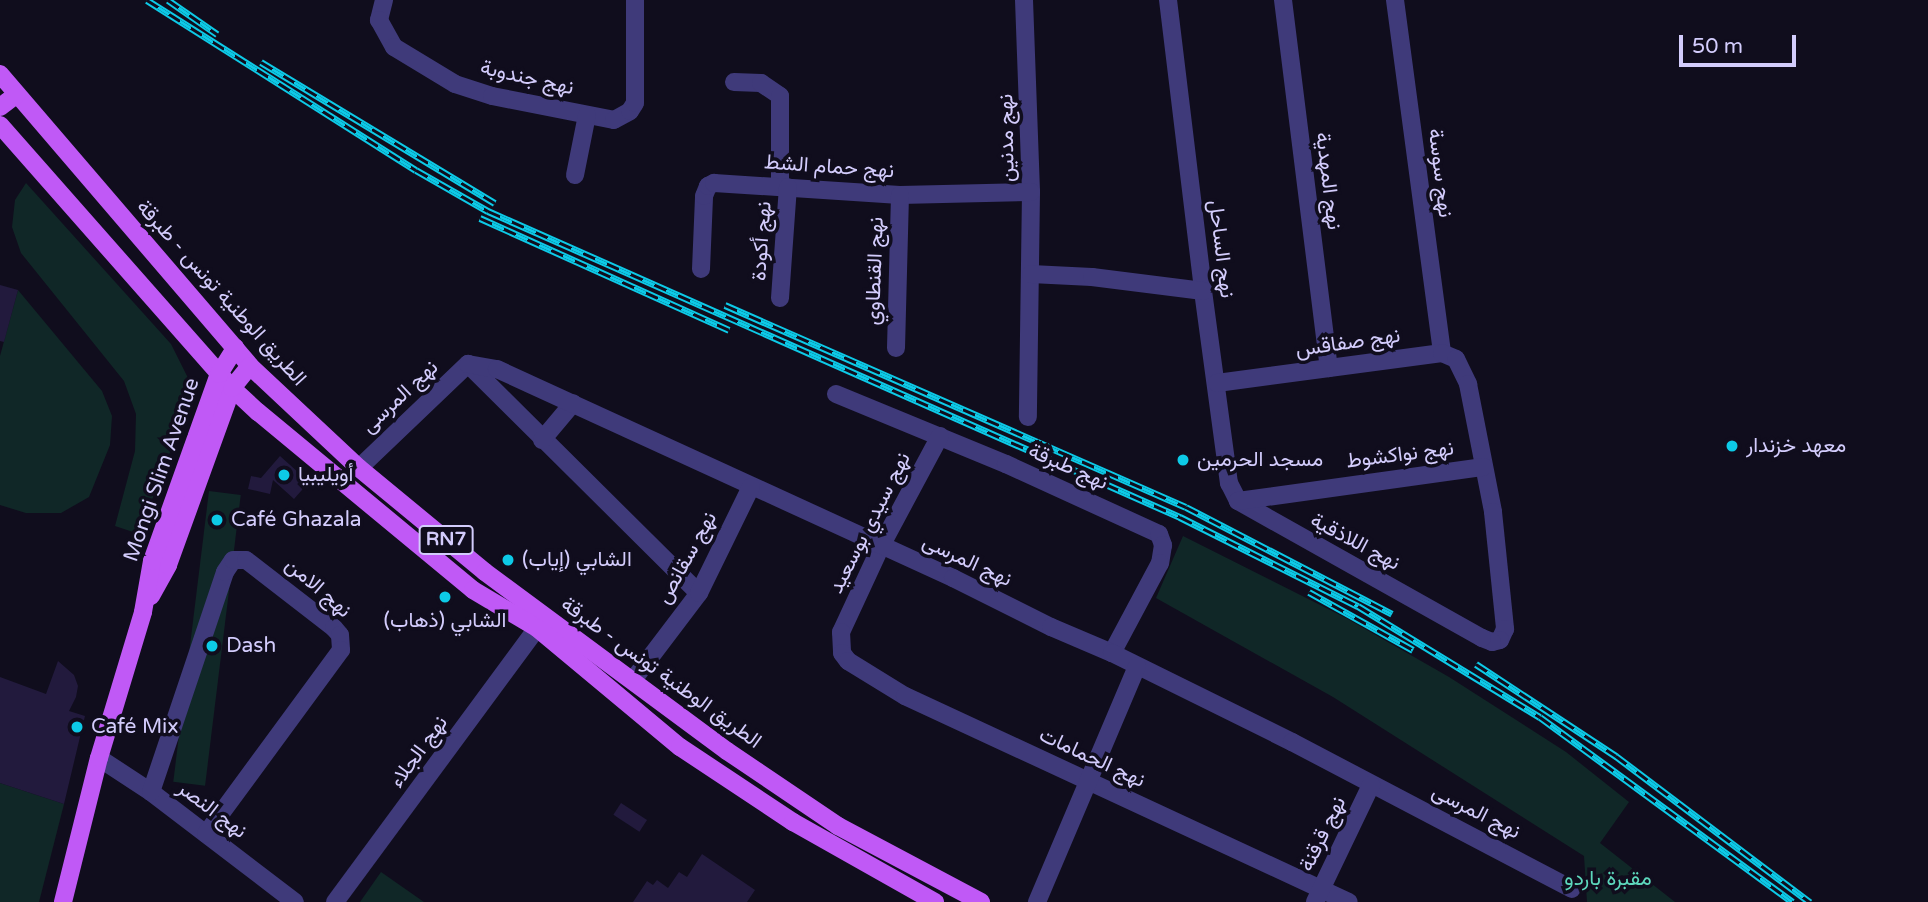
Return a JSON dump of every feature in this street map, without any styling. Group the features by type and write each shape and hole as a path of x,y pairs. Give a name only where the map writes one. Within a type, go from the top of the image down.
{"main road":[{"name":"الطريق الوطنية تونس - طبرقة","path":"0,74 250,366 359,468 485,572 727,751 838,826 981,902"},
{"path":"0,107 16,94"},
{"name":"الطريق الوطنية تونس - طبرقة","path":"0,125 232,388 473,590 537,628 680,747 740,789 858,862 935,902"},
{"path":"85,223 111,202"},
{"name":"Mongi Slim Avenue","path":"63,902 99,758 143,612 152,561 219,374 235,348"},
{"name":"Mongi Slim Avenue","path":"143,612 168,565 232,388 250,366"}],"street":[{"name":"نهج جندوبة","path":"384,0 379,20 394,47 455,84 492,96 614,120 630,111 635,103 635,0"},
{"name":"نهج مدنين","path":"1024,0 1031,192 1028,417"},
{"name":"نهج الساحل","path":"1168,0 1229,483 1238,501"},
{"name":"نهج المهدية","path":"1283,0 1329,368"},
{"name":"نهج سوسة","path":"1395,0 1442,352"},
{"name":"نهج أكودة","path":"734,82 761,83 780,96 784,186 780,298"},
{"name":"نهج جندوبة","path":"575,175 587,115"},
{"name":"نهج حمام الشط","path":"701,269 703,202 708,186 718,183 900,195 1031,192"},
{"name":"نهج القنطاوي","path":"896,348 900,195"},
{"path":"1031,274 1093,277 1203,290"},
{"path":"1442,352 1462,367 1468,384 1484,467"},
{"name":"نهج صفاقس","path":"1217,383 1442,352"},
{"path":"468,364 699,593"},
{"name":"نهج المرسى","path":"359,468 468,364 498,369 1112,653 1237,714 1572,889"},
{"name":"نهج طبرقة","path":"836,394 940,436 1160,534 1163,545 1160,563 1112,653"},
{"path":"542,440 573,403"},
{"name":"نهج سيدي بوسعيد","path":"841,632 881,546 940,436"},
{"name":"نهج نواكشوط","path":"1238,501 1484,467"},
{"name":"نهج اللاذقية","path":"1238,501 1492,642 1500,640 1505,629 1498,538 1484,467"},
{"name":"نهج سقانص","path":"633,680 699,593 751,487"},
{"name":"نهج الامن","path":"151,792 225,572 233,560 246,560 334,628 340,635 341,650 206,834"},
{"name":"نهج الجلاء","path":"335,902 537,628"},
{"name":"نهج الحمامات","path":"841,632 842,653 848,661 895,690 1318,896 1349,902"},
{"path":"1037,902 1137,666"},
{"name":"نهج النصر","path":"99,758 151,792 295,902"},
{"name":"نهج قرقنة","path":"1318,896 1371,785"}],"green space":[{"path":"26,183 171,344 189,380 186,410 139,534 115,526 135,451 136,414 124,381 21,253 12,227 15,200"},
{"path":"18,290 102,391 112,416 110,445 89,497 61,513 26,513 0,505 0,356"},
{"path":"209,491 241,495 205,786 173,782"},
{"name":"مقبرة باردو","path":"1183,536 1346,618 1449,677 1566,752 1629,802 1600,843 1675,902 1587,902 1584,856 1333,697 1156,598"},
{"path":"0,783 64,804 39,902 0,902"},
{"path":"381,872 424,902 360,902"}],"building":[{"path":"0,285 18,290 4,342 0,341"},
{"path":"280,456 309,482 294,499 273,480 270,494 248,489 251,476 261,478"},
{"path":"58,661 74,675 78,686 69,711 85,716 64,804 0,783 0,677 46,694"},
{"path":"621,803 647,820 639,832 613,815"},
{"path":"702,854 755,890 747,902 633,902 647,881 653,885 657,880 668,888 679,872 687,877"}],"railway":[{"path":"147,0 416,170 488,211 1180,517 1358,606 1540,717 1793,902"},
{"path":"168,0 217,34"},
{"path":"261,62 495,203"},
{"path":"480,218 729,330"},
{"path":"725,305 1186,507 1392,614"},
{"path":"1309,592 1413,650"},
{"path":"1476,664 1616,756 1810,902"}],"place":[{"name":"معهد خزندار","path":"1732,446"},
{"name":"مسجد الحرمين","path":"1183,460"},
{"name":"أويليبيا","path":"284,475"},
{"name":"Café Ghazala","path":"217,520"},
{"name":"الشابي (إياب)","path":"508,560"},
{"name":"الشابي (ذهاب)","path":"445,597"},
{"name":"Dash","path":"212,646"},
{"name":"Café Mix","path":"77,727"}]}
